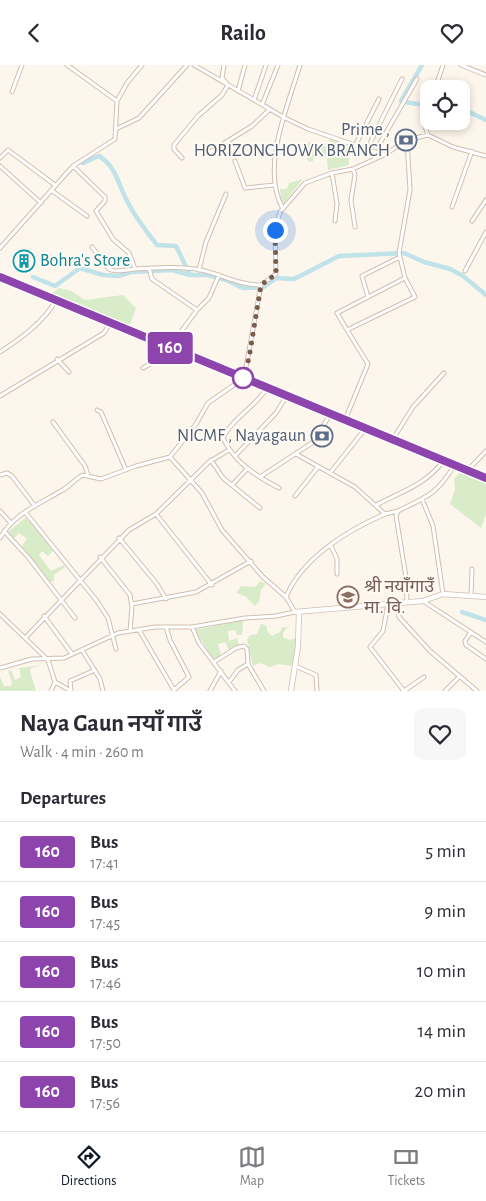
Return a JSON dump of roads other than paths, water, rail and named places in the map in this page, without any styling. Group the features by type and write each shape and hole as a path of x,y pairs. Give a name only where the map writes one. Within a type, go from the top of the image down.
{"highway":[{"path":"0,277 286,397 486,478"}],"street":[{"path":"12,92 22,65"},
{"path":"67,65 117,101"},
{"path":"0,249 73,165 115,139 117,101 127,83 142,65"},
{"path":"116,129 139,118 187,65"},
{"path":"224,65 222,78 228,85"},
{"path":"238,91 245,65"},
{"path":"254,100 266,65"},
{"path":"262,105 278,65"},
{"path":"283,209 275,185 273,157 285,118 285,110 300,65"},
{"path":"438,80 443,65"},
{"path":"461,65 486,75"},
{"path":"197,66 285,118 355,146 371,149 384,155"},
{"path":"371,149 371,141 402,79"},
{"path":"384,155 379,150 380,143 417,79"},
{"path":"182,158 174,149 174,145 198,116 222,95 228,85"},
{"path":"355,146 379,99"},
{"path":"210,152 252,126 270,109"},
{"path":"426,130 428,135"},
{"path":"92,247 106,269 111,271 182,268 219,275 243,285 261,285 276,274 275,230 283,209 305,183 332,173 353,169 384,155 407,140 428,135 453,147 486,156"},
{"path":"347,330 415,297 405,278 399,255 410,189 407,140"},
{"path":"0,158 8,150 55,185"},
{"path":"452,207 472,151"},
{"path":"235,161 245,187 275,185"},
{"path":"73,165 105,197 105,201 96,211 113,239 129,253 135,269"},
{"path":"0,166 41,203"},
{"path":"353,169 355,175 351,200 354,227"},
{"path":"332,173 337,204 335,221"},
{"path":"51,189 87,216"},
{"path":"199,270 206,242 226,194"},
{"path":"472,221 486,200"},
{"path":"465,271 486,232"},
{"path":"368,297 362,276 399,255"},
{"path":"149,268 152,279 197,310"},
{"path":"143,368 157,360 169,348 197,310 209,298 219,275"},
{"path":"344,420 368,363 337,313 405,278"},
{"path":"0,538 11,523 34,505 62,491 79,477 88,475 100,479 170,457 196,424 208,403 244,378 261,285"},
{"path":"0,352 27,332 51,308 56,300"},
{"path":"0,396 58,359 104,333 110,323"},
{"path":"58,359 69,372"},
{"path":"392,439 413,407 444,373"},
{"path":"267,388 259,401 225,433 223,438 229,450 247,469 279,488"},
{"path":"235,456 276,413 286,397"},
{"path":"97,410 101,412 126,470"},
{"path":"259,477 315,441 330,414"},
{"path":"53,422 69,447 85,466 88,475"},
{"path":"330,473 365,428"},
{"path":"26,637 119,538 128,530 156,514 211,460 229,450"},
{"path":"468,471 486,451"},
{"path":"296,454 355,487 384,514"},
{"path":"170,457 202,493 222,530 263,577 286,597 297,612 298,645 291,691"},
{"path":"211,460 223,477 260,508"},
{"path":"376,505 428,478 435,473 444,461"},
{"path":"286,597 303,568 352,529 384,514 398,511 440,488 454,465"},
{"path":"295,496 318,467"},
{"path":"232,485 247,469"},
{"path":"0,475 7,473 12,476 34,505"},
{"path":"422,499 433,526 443,594"},
{"path":"0,511 11,523"},
{"path":"398,511 396,525 406,577 408,602"},
{"path":"25,512 108,618 116,649"},
{"path":"156,514 212,585"},
{"path":"4,531 75,618"},
{"path":"119,538 157,584 166,599"},
{"path":"331,546 338,563 337,573"},
{"path":"100,557 130,595 132,604 130,631"},
{"path":"132,604 196,592 212,585 251,561"},
{"path":"471,596 472,569"},
{"path":"0,668 32,659 48,660 72,654 111,634 130,631 166,627 192,627 297,612 423,601 443,594 486,597"},
{"path":"423,601 486,642"},
{"path":"397,603 398,617 430,651 477,691"},
{"path":"388,604 383,631 370,647 404,691 424,677"},
{"path":"0,614 48,660 55,682 51,691"},
{"path":"44,616 72,654"},
{"path":"139,630 174,691 189,677 170,640 166,627"},
{"path":"192,627 199,643 235,691"},
{"path":"471,632 465,641 466,645 486,659"},
{"path":"214,662 241,646 247,649 248,665 264,691"},
{"path":"82,650 95,670 103,691"},
{"path":"229,682 238,671 248,665"},
{"path":"294,665 316,675 316,691"},
{"path":"60,684 95,670"},
{"path":"210,691 221,671"},
{"path":"445,691 459,677"},
{"path":"70,681 71,691"},
{"path":"55,682 71,691"}],"waterway":[{"path":"401,101 422,65"},
{"path":"404,102 420,104"},
{"path":"470,112 486,120"},
{"path":"83,163 99,156 105,160 115,175 129,205 144,228 157,245 176,246 190,275"},
{"path":"33,277 55,286 80,268 103,275 118,276 131,272 172,270 190,275 208,275 226,280 243,288 264,287 276,278 294,279 339,256 404,253 424,262 450,269 463,276 486,295"},
{"path":"462,612 486,620"}],"place":[{"name":"Prime , HORIZONCHOWK BRANCH","path":"406,140"},
{"name":"Bohra's Store","path":"24,261"},
{"name":"NICMF , Nayagaun","path":"322,436"},
{"name":"श्री नयाँगाउँ मा. वि.","path":"348,597"}]}
